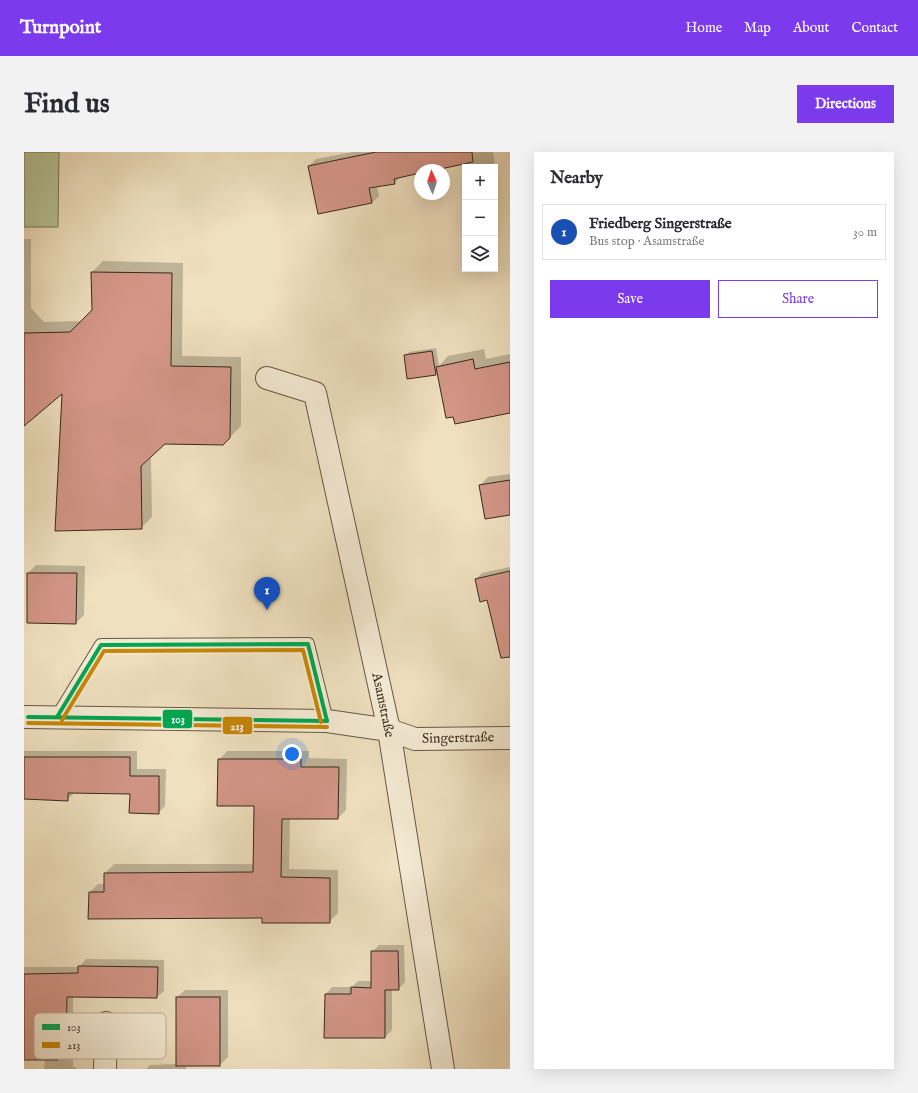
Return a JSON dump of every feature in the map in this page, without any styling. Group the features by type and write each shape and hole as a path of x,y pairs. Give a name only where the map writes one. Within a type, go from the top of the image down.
{"street":[{"name":"Asamstraße","path":"267,378 315,393 390,730 443,1069"},
{"name":"Singerstraße","path":"24,717 327,721 390,730 415,739 510,738"},
{"path":"105,1059 105,1069"}],"lane":[{"path":"58,717 101,645 308,644 327,721"}],"green space":[{"path":"24,152 59,152 58,227 24,227"}],"building":[{"path":"376,152 472,152 473,162 450,167 450,164 414,164 414,174 394,179 395,184 369,188 372,203 318,214 308,166"},
{"path":"91,272 172,273 171,366 231,367 230,438 223,445 165,444 141,466 142,529 55,531 62,394 24,426 24,333 70,332 92,310"},
{"path":"432,351 436,375 407,379 404,355"},
{"path":"473,359 475,369 510,362 510,413 455,424 453,417 446,418 436,367"},
{"path":"510,480 510,515 485,519 479,485"},
{"path":"510,571 510,657 501,658 487,600 480,602 475,579"},
{"path":"27,573 77,573 76,624 27,623"},
{"path":"24,757 130,757 130,776 159,776 159,814 129,813 130,794 68,793 68,801 24,799"},
{"path":"218,759 301,759 301,767 339,767 338,819 282,819 281,877 330,878 330,923 262,923 262,918 88,919 89,892 104,892 104,873 253,872 254,806 217,806"},
{"path":"371,951 398,951 399,990 385,990 385,1038 324,1038 325,994 351,994 351,987 371,988"},
{"path":"78,966 158,967 157,998 67,997 67,1013 34,1013 34,1059 58,1060 24,1060 24,974 78,973"},
{"path":"176,997 220,997 220,1066 176,1066"}],"transit line":[{"name":"103","path":"57,717 101,645 308,644 327,721"},
{"name":"213","path":"62,720 104,651 303,650 321,722"},
{"name":"103","path":"28,717 327,721"},
{"name":"213","path":"28,723 327,727"}],"place":[{"name":"Friedberg Singerstraße","path":"267,610"}]}
